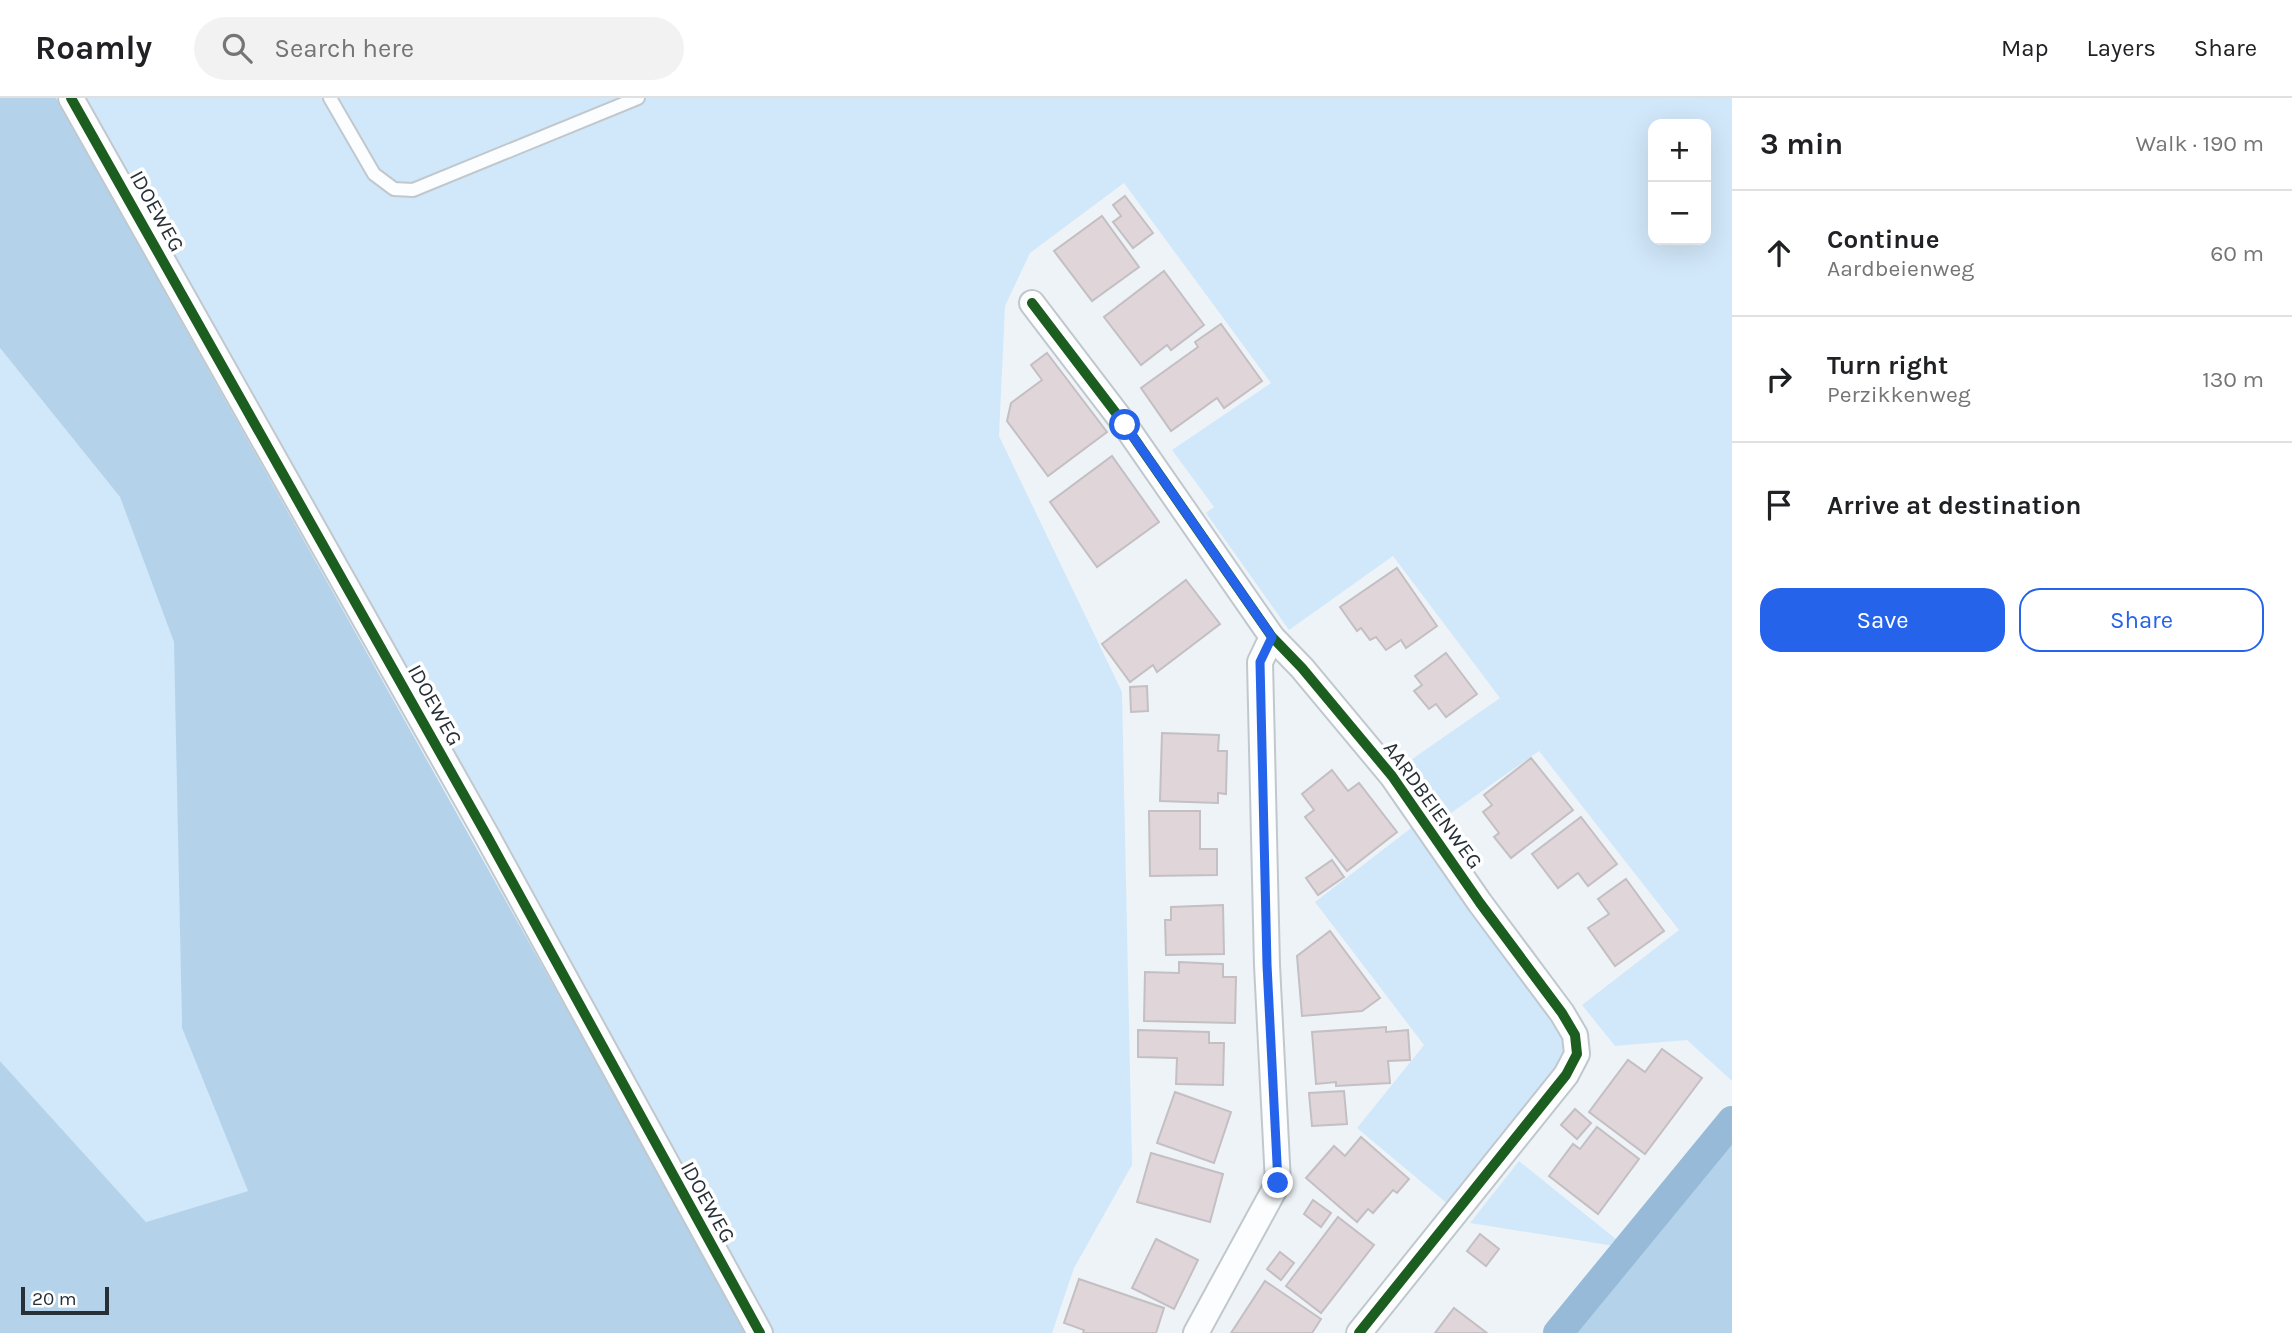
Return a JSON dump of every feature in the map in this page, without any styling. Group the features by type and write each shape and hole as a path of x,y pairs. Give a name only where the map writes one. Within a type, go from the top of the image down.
{"street":[{"name":"IDOEWEG","path":"71,98 473,812 760,1333"},
{"name":"AARDBEIENWEG","path":"1032,303 1125,425 1272,637 1302,668 1392,776 1576,1035 1577,1054 1566,1075 1359,1333"},
{"path":"1196,1333 1278,1183 1267,965 1260,662 1272,637"}],"lane":[{"path":"330,98 374,174 394,189 412,190 638,98"}],"shaded area":[{"path":"0,98 56,98 748,1333 0,1333 0,1061 146,1222 248,1191 182,1028 174,642 120,497 0,348"},
{"path":"85,98 1732,98 1732,1081 1687,1040 1615,1046 1582,1005 1679,930 1539,751 1434,825 1395,771 1500,698 1393,556 1289,630 1206,513 1214,507 1172,450 1271,383 1124,183 1030,253 1005,306 999,436 1122,692 1132,1165 1074,1268 1052,1333 774,1333 497,828"},
{"path":"0,348 120,497 175,642 182,1028 248,1191 146,1222 0,1061"},
{"path":"1415,825 1566,1035 1566,1057 1449,1205 1357,1128 1424,1045 1315,902"},
{"path":"1732,1121 1732,1333 1560,1333"},
{"path":"1519,1161 1627,1248 1470,1223"}],"building":[{"path":"1125,196 1153,233 1133,248 1113,222 1121,216 1113,205"},
{"path":"1102,216 1139,267 1092,301 1054,251"},
{"path":"1164,271 1204,325 1171,350 1167,345 1141,365 1104,317"},
{"path":"1221,324 1262,381 1224,408 1217,398 1171,431 1141,388 1198,347 1195,342"},
{"path":"1047,353 1107,432 1048,476 1007,421 1011,403 1042,380 1031,365"},
{"path":"1112,456 1159,522 1097,567 1050,502"},
{"path":"1397,568 1437,626 1406,648 1401,640 1386,650 1376,637 1370,640 1361,628 1357,631 1340,607"},
{"path":"1186,580 1220,624 1157,672 1153,665 1130,682 1102,644"},
{"path":"1446,653 1477,694 1446,717 1436,704 1429,709 1414,691 1422,685 1415,676"},
{"path":"1147,686 1148,711 1131,712 1130,687"},
{"path":"1162,733 1219,735 1218,751 1227,751 1226,794 1218,793 1218,803 1160,801"},
{"path":"1531,758 1573,810 1511,858 1494,837 1499,833 1483,812 1492,805 1484,795"},
{"path":"1332,770 1348,791 1359,783 1397,832 1347,871 1305,817 1314,810 1302,794"},
{"path":"1149,811 1200,811 1200,849 1217,849 1217,875 1150,876"},
{"path":"1581,817 1617,864 1588,886 1578,873 1558,888 1532,854"},
{"path":"1332,860 1344,877 1318,895 1306,878"},
{"path":"1626,879 1664,931 1615,966 1588,928 1609,914 1598,899"},
{"path":"1223,905 1224,954 1166,955 1165,920 1171,920 1171,907"},
{"path":"1330,931 1380,998 1362,1011 1302,1016 1297,956"},
{"path":"1179,962 1223,964 1223,977 1236,977 1235,1023 1144,1021 1145,972 1179,973"},
{"path":"1386,1027 1386,1032 1408,1030 1410,1060 1388,1061 1390,1083 1336,1086 1336,1082 1316,1084 1312,1032"},
{"path":"1138,1030 1209,1032 1209,1043 1224,1043 1223,1085 1176,1084 1177,1058 1138,1057"},
{"path":"1662,1049 1702,1078 1645,1154 1589,1112 1628,1060 1645,1072"},
{"path":"1344,1091 1347,1124 1312,1126 1309,1093"},
{"path":"1175,1092 1231,1112 1214,1163 1157,1143"},
{"path":"1575,1109 1591,1123 1577,1139 1561,1125"},
{"path":"1597,1127 1639,1159 1598,1214 1549,1176 1573,1144 1580,1149"},
{"path":"1361,1137 1409,1179 1397,1193 1393,1190 1373,1213 1368,1209 1357,1222 1306,1178 1334,1146 1345,1156"},
{"path":"1151,1153 1223,1174 1210,1222 1137,1202"},
{"path":"1313,1200 1331,1213 1321,1227 1304,1214"},
{"path":"1338,1217 1374,1245 1321,1313 1286,1286"},
{"path":"1480,1234 1499,1249 1486,1266 1467,1251"},
{"path":"1156,1239 1198,1260 1174,1309 1132,1288"},
{"path":"1280,1252 1294,1263 1281,1280 1267,1269"},
{"path":"1079,1279 1164,1308 1156,1333 1083,1333 1084,1330 1064,1323"},
{"path":"1265,1281 1321,1319 1312,1333 1231,1333"},
{"path":"1454,1308 1487,1333 1435,1333"}],"waterway":[{"path":"1558,1333 1732,1121"}],"cycle path":[{"path":"71,98 487,836 760,1333"},
{"path":"1032,303 1125,425 1272,637 1302,668 1392,776 1575,1035 1577,1054 1566,1075 1359,1333"}],"route":[{"path":"1125,425 1272,637 1260,662 1267,965 1278,1183"}]}
